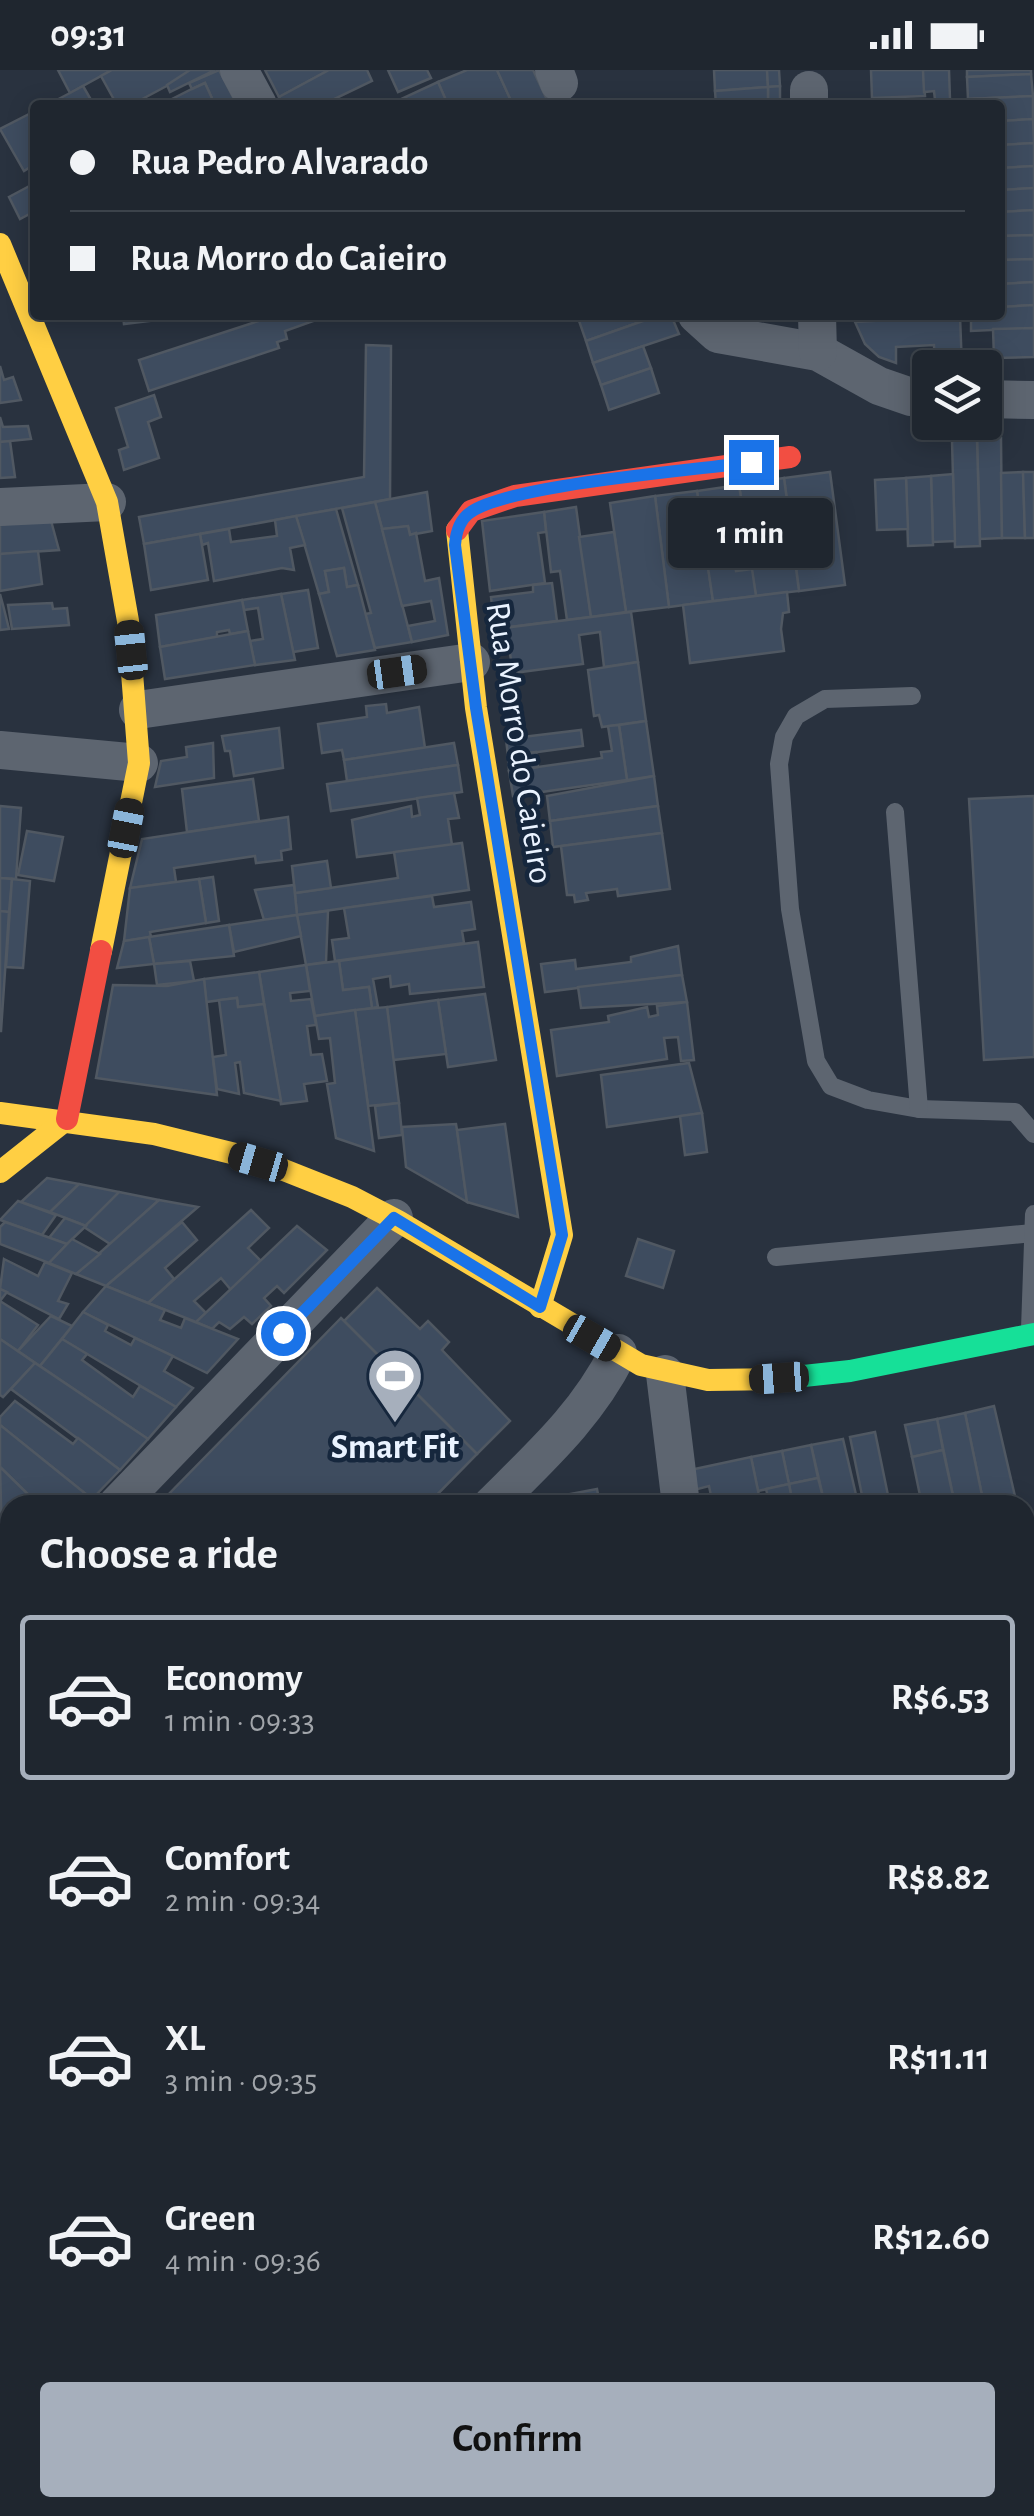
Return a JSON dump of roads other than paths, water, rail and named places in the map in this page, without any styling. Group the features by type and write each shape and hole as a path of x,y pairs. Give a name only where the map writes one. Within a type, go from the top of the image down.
{"street":[{"path":"239,70 255,100"},
{"path":"0,244 30,316"},
{"path":"0,1172 68,1118 138,763 138,710 107,502 32,320"},
{"path":"703,320 718,334 818,334 879,386 912,397"},
{"path":"1002,399 1034,400"},
{"name":"Rua Morro do Caieiro","path":"540,1307 562,1235 471,662 456,533 471,512 515,496 790,457"},
{"path":"0,508 107,502"},
{"path":"138,710 471,662"},
{"path":"0,750 138,763"},
{"path":"0,1113 68,1118 199,1144 287,1170 394,1218 618,1353 665,1374 718,1382 810,1375 1032,1341"},
{"path":"127,1495 394,1218"},
{"path":"502,1495 577,1422 597,1395 618,1353"},
{"path":"665,1374 679,1495"}],"lane":[{"path":"912,696 825,699 796,716 784,736 779,764 790,909 816,1061 831,1086 844,1094 919,1109 1016,1112 1034,1134"},
{"path":"895,812 919,1109"},
{"path":"1032,1341 1034,1214"},
{"path":"776,1257 1033,1233"}],"place":[{"name":"Smart Fit","path":"395,1425"}]}
